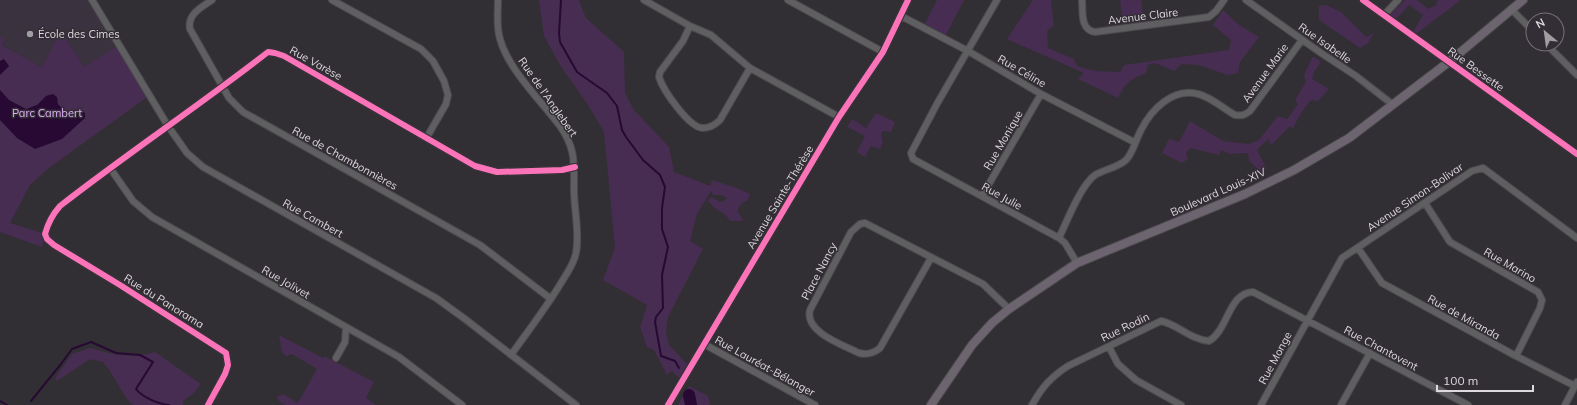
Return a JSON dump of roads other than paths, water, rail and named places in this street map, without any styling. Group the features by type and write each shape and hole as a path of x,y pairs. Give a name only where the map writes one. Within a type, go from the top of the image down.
{"main road":[{"name":"Boulevard Louis-XIV","path":"931,405 972,345 992,323 1009,309 1077,264 1245,194 1294,170 1348,138 1450,61 1523,0"}],"street":[{"name":"Rue de Chambonnières","path":"212,0 192,15 189,24 223,87 234,104 244,112 480,245 551,299"},
{"path":"332,0 421,49 433,61 444,81 448,95 446,104 427,137"},
{"name":"Rue de l'Anglebert","path":"498,0 498,25 500,39 505,52 515,69 567,137 573,154 575,167 574,190 577,242 576,253 572,264 551,299 511,355"},
{"path":"644,0 690,26 711,35 750,68 840,117"},
{"path":"788,0 883,52"},
{"name":"Avenue Sainte-Thérèse","path":"668,405 840,117 883,52 908,0"},
{"path":"968,51 997,0"},
{"name":"Avenue Claire","path":"1082,0 1084,24 1086,28 1095,32 1209,17 1224,0"},
{"name":"Rue Isabelle","path":"1246,0 1356,76 1392,104"},
{"name":"Rue Bessette","path":"1363,0 1450,61 1577,154"},
{"path":"1384,15 1398,0"},
{"name":"Rue Cambert","path":"94,1 168,126 186,153 203,167 436,298 511,355 566,402 576,405"},
{"path":"1512,10 1525,23"},
{"name":"Rue Céline","path":"901,16 968,51 1041,94 1134,142"},
{"path":"690,26 683,41 660,72 658,77 672,100 687,118 696,125 703,128 709,127 716,124 720,120 750,68"},
{"name":"Avenue Marie","path":"1059,238 1088,181 1102,171 1118,165 1126,160 1145,121 1161,104 1181,94 1189,92 1199,94 1235,115 1245,115 1250,111 1302,40"},
{"name":"Rue Julie","path":"968,51 912,153 914,159 1059,238 1065,243 1077,264"},
{"name":"Rue Varèse","path":"45,234 53,214 60,206 110,168 223,87 268,52 284,56 475,166 488,171 562,170 575,167"},
{"path":"1554,52 1577,75"},
{"name":"Rue Monique","path":"982,196 1041,94"},
{"name":"Rue Jolivet","path":"110,168 133,201 152,217 399,357 462,405"},
{"name":"Avenue Simon-Bolivar","path":"1307,320 1342,258 1466,174 1477,169 1482,168 1577,238"},
{"name":"Rue Marino","path":"1425,203 1450,242 1538,292 1542,300 1540,308 1516,356"},
{"name":"Place Nancy","path":"931,258 880,348 875,352 865,355 859,353 818,332 810,320 808,315 810,310 851,232 860,224 865,223 983,284 1009,309"},
{"name":"Rue du Panorama","path":"45,234 47,239 54,245 218,346 226,353 228,365 225,374 208,405"},
{"name":"Rue de Miranda","path":"1358,248 1382,283 1516,356 1576,384"},
{"name":"Rue Rodin","path":"1032,405 1042,389 1055,375 1068,366 1161,321 1172,324 1197,340 1209,341 1219,333 1236,300 1247,292 1258,294 1307,320"},
{"name":"Rue Chantovent","path":"1307,320 1468,405"},
{"name":"Rue Monge","path":"1261,405 1307,320"},
{"path":"336,358 345,342 346,327"},
{"name":"Rue Lauréat-Bélanger","path":"704,344 815,405"},
{"path":"1109,347 1118,364 1136,380 1181,405"},
{"path":"1341,405 1370,353"},
{"path":"1565,405 1576,384"}],"waterway":[{"path":"561,0 559,33 560,42 577,72 607,93 617,106 622,130 626,137 643,160 660,175 665,187 662,208 662,229 668,247 662,275 663,308 656,317 655,322 661,356 675,361 679,368"},
{"path":"31,401 72,349 91,342 116,353 140,355 153,362 136,389 142,395 151,400 169,405"},
{"path":"689,395 691,405"},
{"path":"0,401 7,405"}],"place":[{"name":"École des Cimes","path":"30,34"}],"park label":[{"name":"Parc Cambert","path":"47,113"}]}
